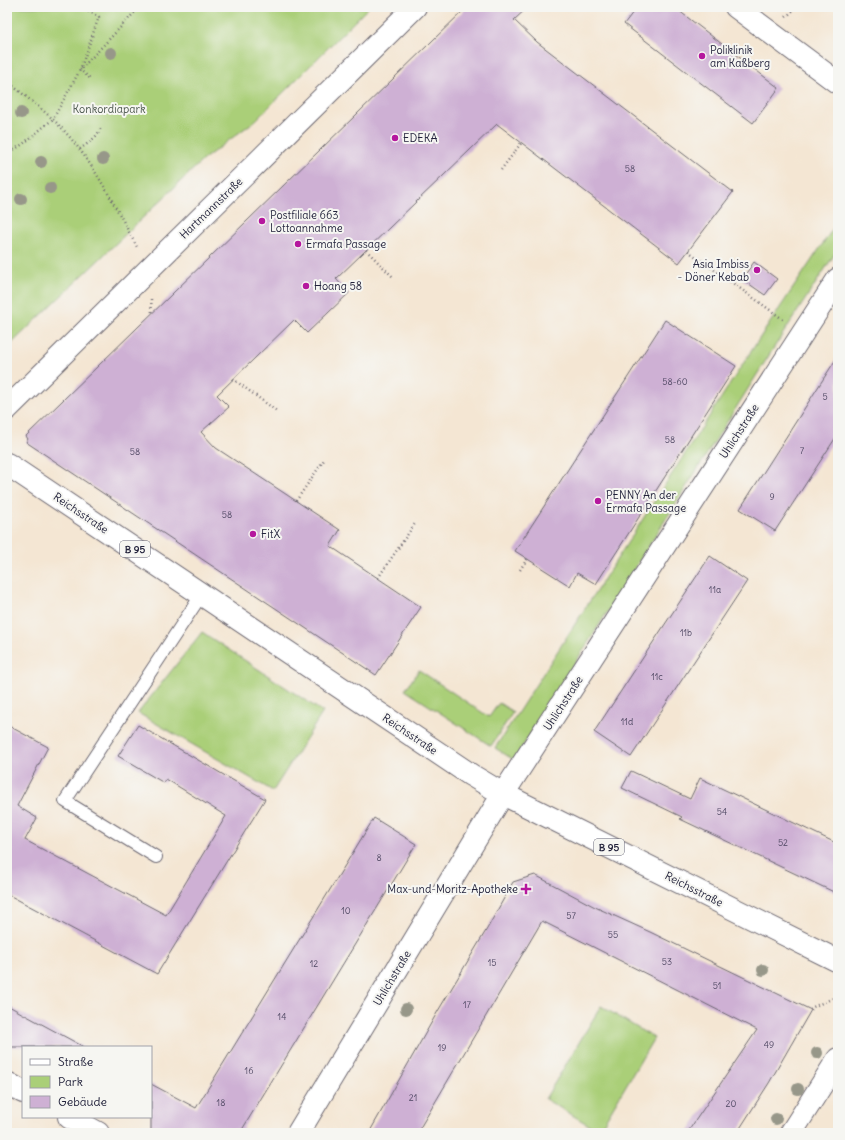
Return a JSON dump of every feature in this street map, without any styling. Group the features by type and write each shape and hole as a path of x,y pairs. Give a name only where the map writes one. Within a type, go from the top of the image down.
{"main road":[{"name":"Hartmannstraße","path":"7,409 415,7"},
{"path":"736,7 838,83"},
{"name":"Uhlichstraße","path":"298,1133 504,794 838,279"},
{"name":"Reichsstraße","path":"7,464 465,771 504,794 838,961"},
{"path":"791,1133 838,1059"},
{"path":"7,1083 22,1091"},
{"path":"71,1118 98,1133"}],"lane":[{"path":"156,857 65,801 202,594"}],"path":[{"path":"7,154 23,144 53,119 80,70 100,18 81,7"},
{"path":"80,70 135,12 144,7"},
{"path":"80,70 91,79"},
{"path":"7,81 53,119 80,149 104,186 149,269"},
{"path":"80,149 96,136 100,131 101,126"},
{"path":"501,170 522,142"},
{"path":"366,250 394,278"},
{"path":"688,251 802,333"},
{"path":"233,379 278,412"},
{"path":"296,501 324,460"},
{"path":"378,578 416,522"},
{"path":"520,570 528,559"},
{"path":"811,1010 813,1007 838,996"}],"green space":[{"name":"Konkordiapark","path":"7,7 369,7 256,120 204,159 9,346 7,345"},
{"path":"838,221 838,249 775,346 514,760 495,748 761,336"},
{"path":"202,632 323,712 273,791 138,713"},
{"path":"419,670 489,717 499,703 513,712 491,746 405,690"},
{"path":"601,1006 654,1038 599,1131 545,1099"}],"building":[{"path":"467,7 528,7 514,20 537,42 733,192 679,263 497,124 336,279 349,293 307,333 294,320 217,395 229,407 201,432 216,448 340,530 330,546 421,607 376,675 26,442 28,439 26,436"},
{"name":"Poliklinik am Kaßberg","path":"637,7 674,7 779,88 753,123 624,24"},
{"name":"Asia Imbiss - Döner Kebab","path":"754,262 777,279 765,295 742,279"},
{"path":"665,320 736,366 596,584 577,573 570,586 515,551"},
{"path":"838,356 838,434 775,531 740,509"},
{"path":"710,556 747,581 631,757 594,732"},
{"path":"7,725 48,747 17,806 37,818 25,840 166,915 226,816 166,779 164,783 118,756 138,725 265,799 157,974 7,894"},
{"path":"631,771 690,799 700,778 838,844 838,894 680,819 682,817 622,788"},
{"path":"374,818 416,844 240,1133 151,1133 152,1085 196,1108"},
{"path":"535,875 595,907 811,1010 769,1083 737,1133 687,1133 757,1030 542,921 417,1133 369,1133 513,882"},
{"path":"7,1005 82,1046 22,1046 7,1047"}],"place":[{"name":"Poliklinik am Kaßberg","path":"702,56"},
{"name":"EDEKA","path":"395,138"},
{"name":"Postfiliale 663 Lottoannahme","path":"262,221"},
{"name":"Ermafa Passage","path":"298,244"},
{"name":"Asia Imbiss - Döner Kebab","path":"757,270"},
{"name":"Hoang 58","path":"306,286"},
{"name":"PENNY An der Ermafa Passage","path":"598,501"},
{"name":"FitX","path":"253,534"},
{"name":"Max-und-Moritz-Apotheke","path":"526,889"}]}
